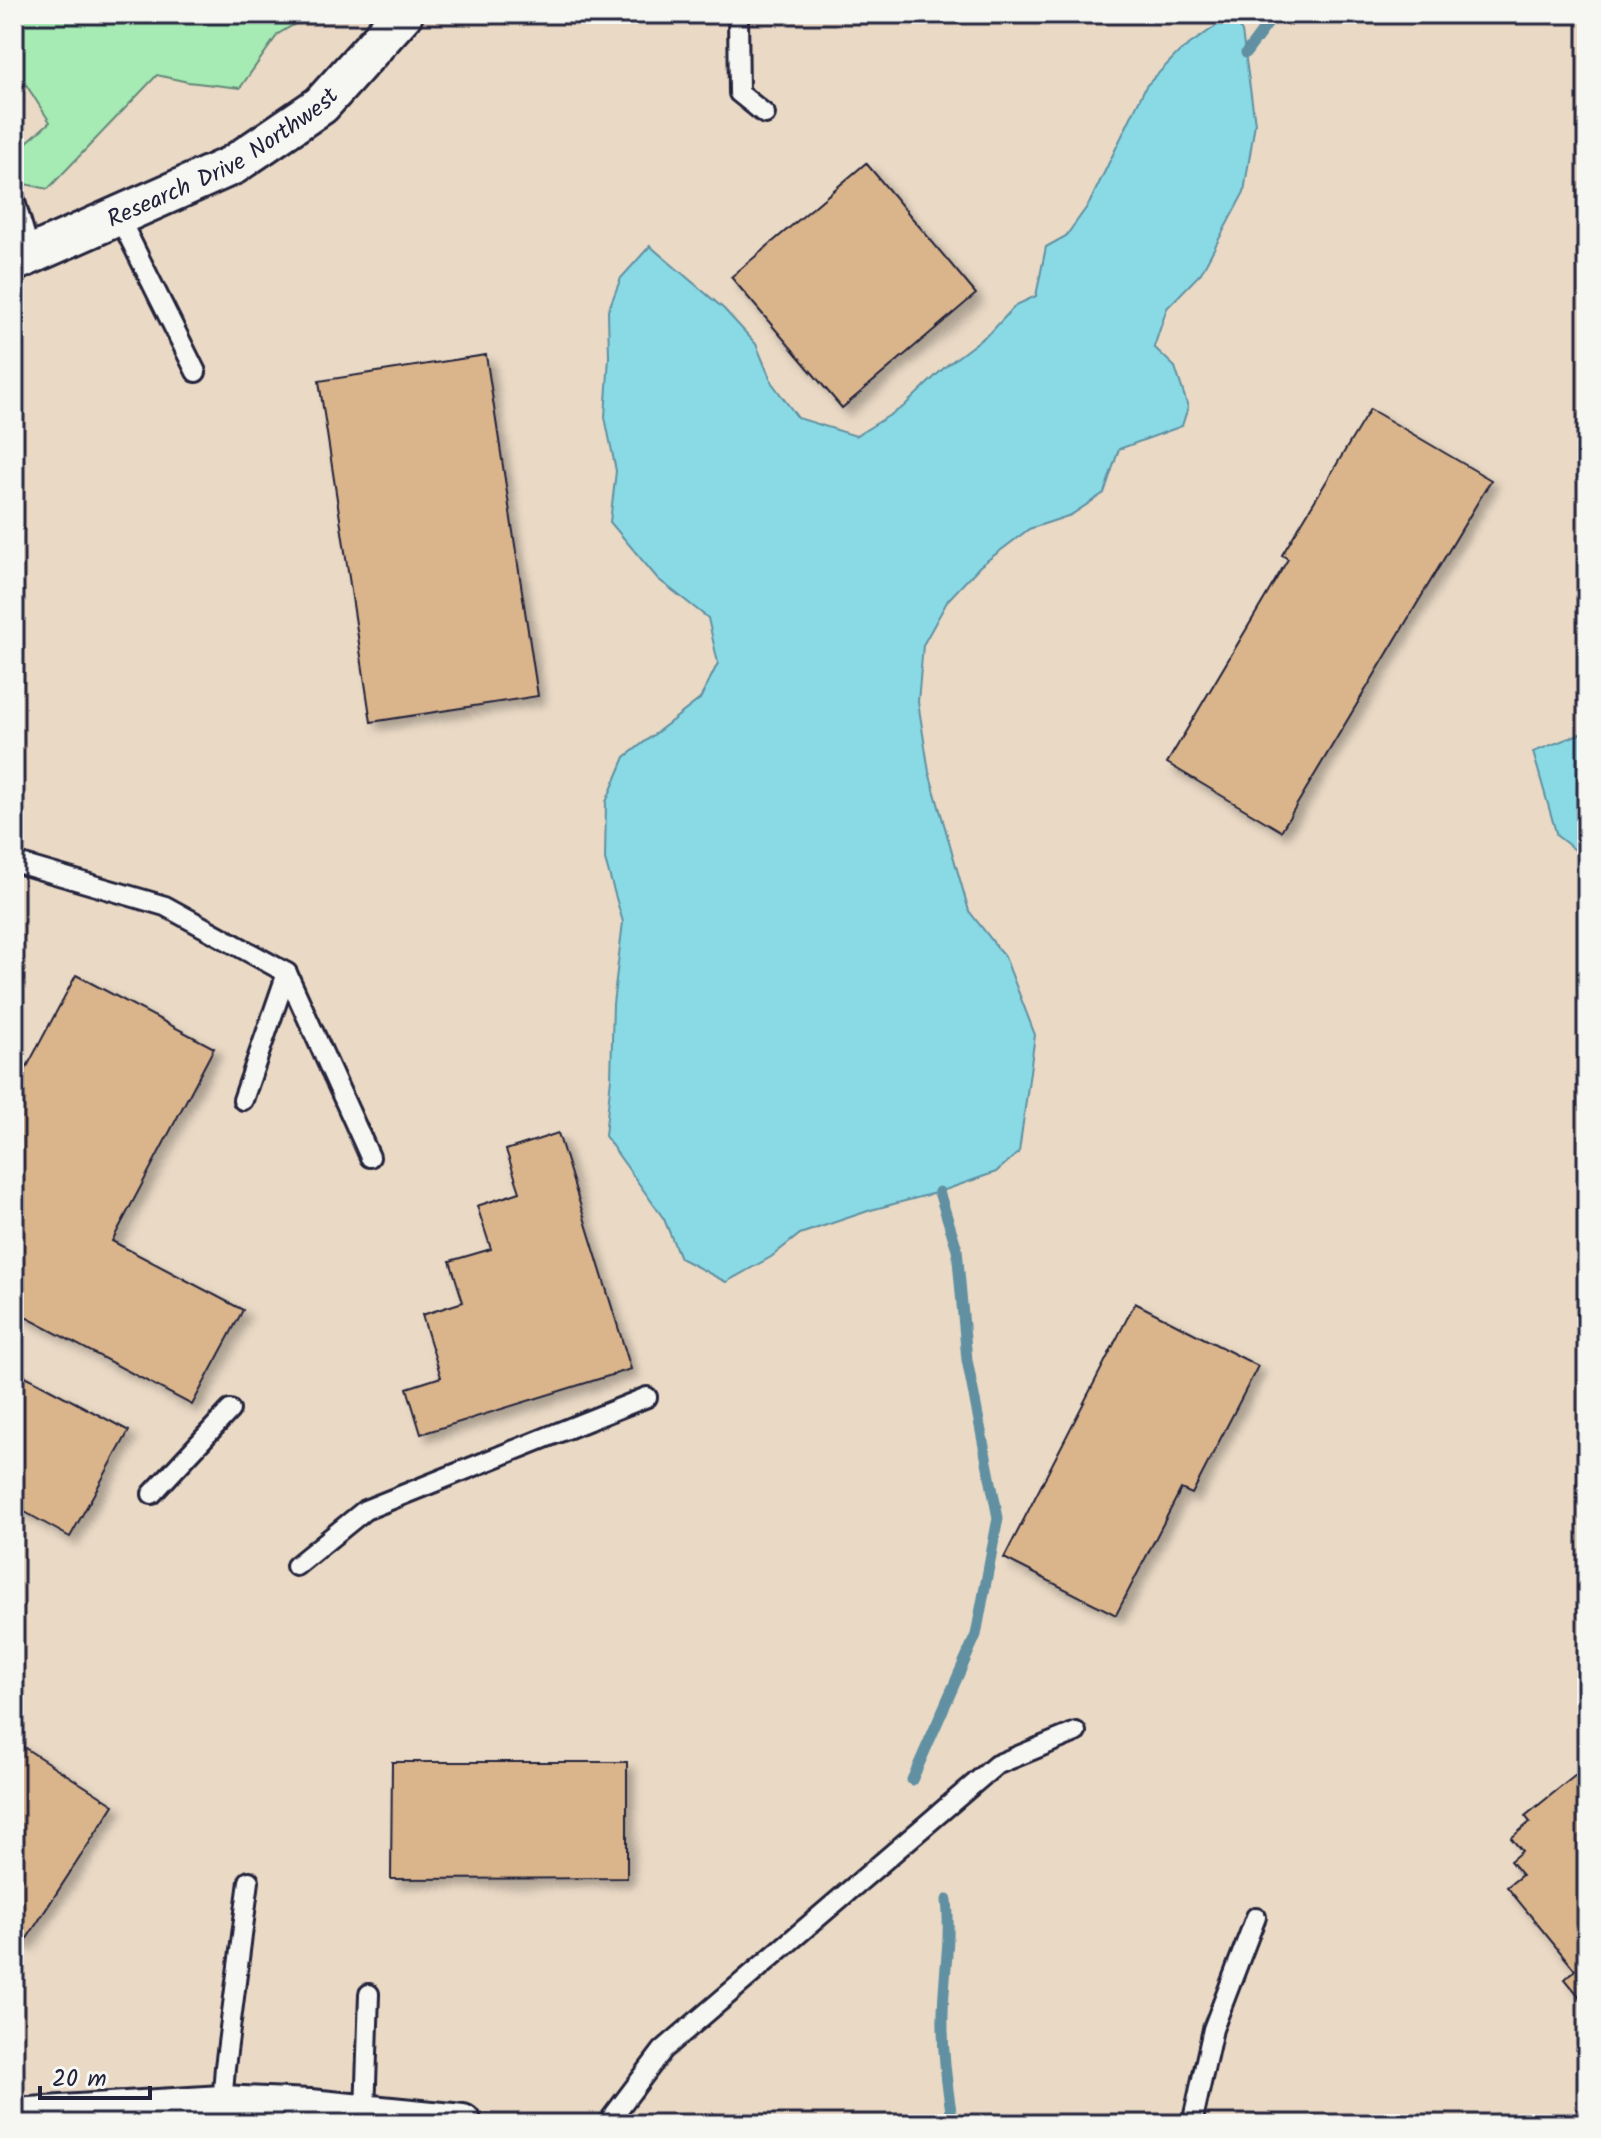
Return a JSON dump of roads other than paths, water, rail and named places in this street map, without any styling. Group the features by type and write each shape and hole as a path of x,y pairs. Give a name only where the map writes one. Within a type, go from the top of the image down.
{"street":[{"name":"Research Drive Northwest","path":"22,259 233,165 321,105 403,14"},
{"path":"14,2118 222,2105 462,2124"}],"lane":[{"path":"738,14 739,93 765,114"},
{"path":"14,198 22,259"},
{"path":"119,217 196,372"},
{"path":"14,862 165,906 287,973 370,1157"},
{"path":"243,1100 287,973"},
{"path":"296,1566 365,1510 647,1397"},
{"path":"152,1494 230,1410"},
{"path":"607,2124 663,2050 996,1765 1076,1732"},
{"path":"222,2105 249,1881"},
{"path":"1192,2124 1213,2029 1256,1917"},
{"path":"365,2114 369,1994"}],"water":[{"path":"1232,15 1242,32 1255,123 1244,192 1201,273 1167,308 1154,347 1175,367 1188,407 1182,426 1119,449 1104,493 1071,515 1029,529 980,566 948,600 923,645 918,702 929,772 969,911 1005,957 1035,1035 1019,1152 996,1172 800,1234 771,1257 726,1282 680,1258 664,1219 605,1136 611,1078 613,1004 623,922 605,860 606,802 625,757 700,699 718,663 708,618 658,579 610,522 616,471 605,417 608,311 621,278 650,246 724,309 756,344 772,383 798,418 856,436 903,407 946,366 992,331 1016,305 1036,296 1046,247 1066,236 1089,204 1146,86 1180,51"},
{"path":"1587,731 1587,859 1557,836 1533,752"}],"waterway":[{"path":"1246,53 1275,14"},
{"path":"912,1780 976,1635 998,1518 967,1360 957,1249 939,1192"},
{"path":"947,1900 943,2026 953,2124"}]}
